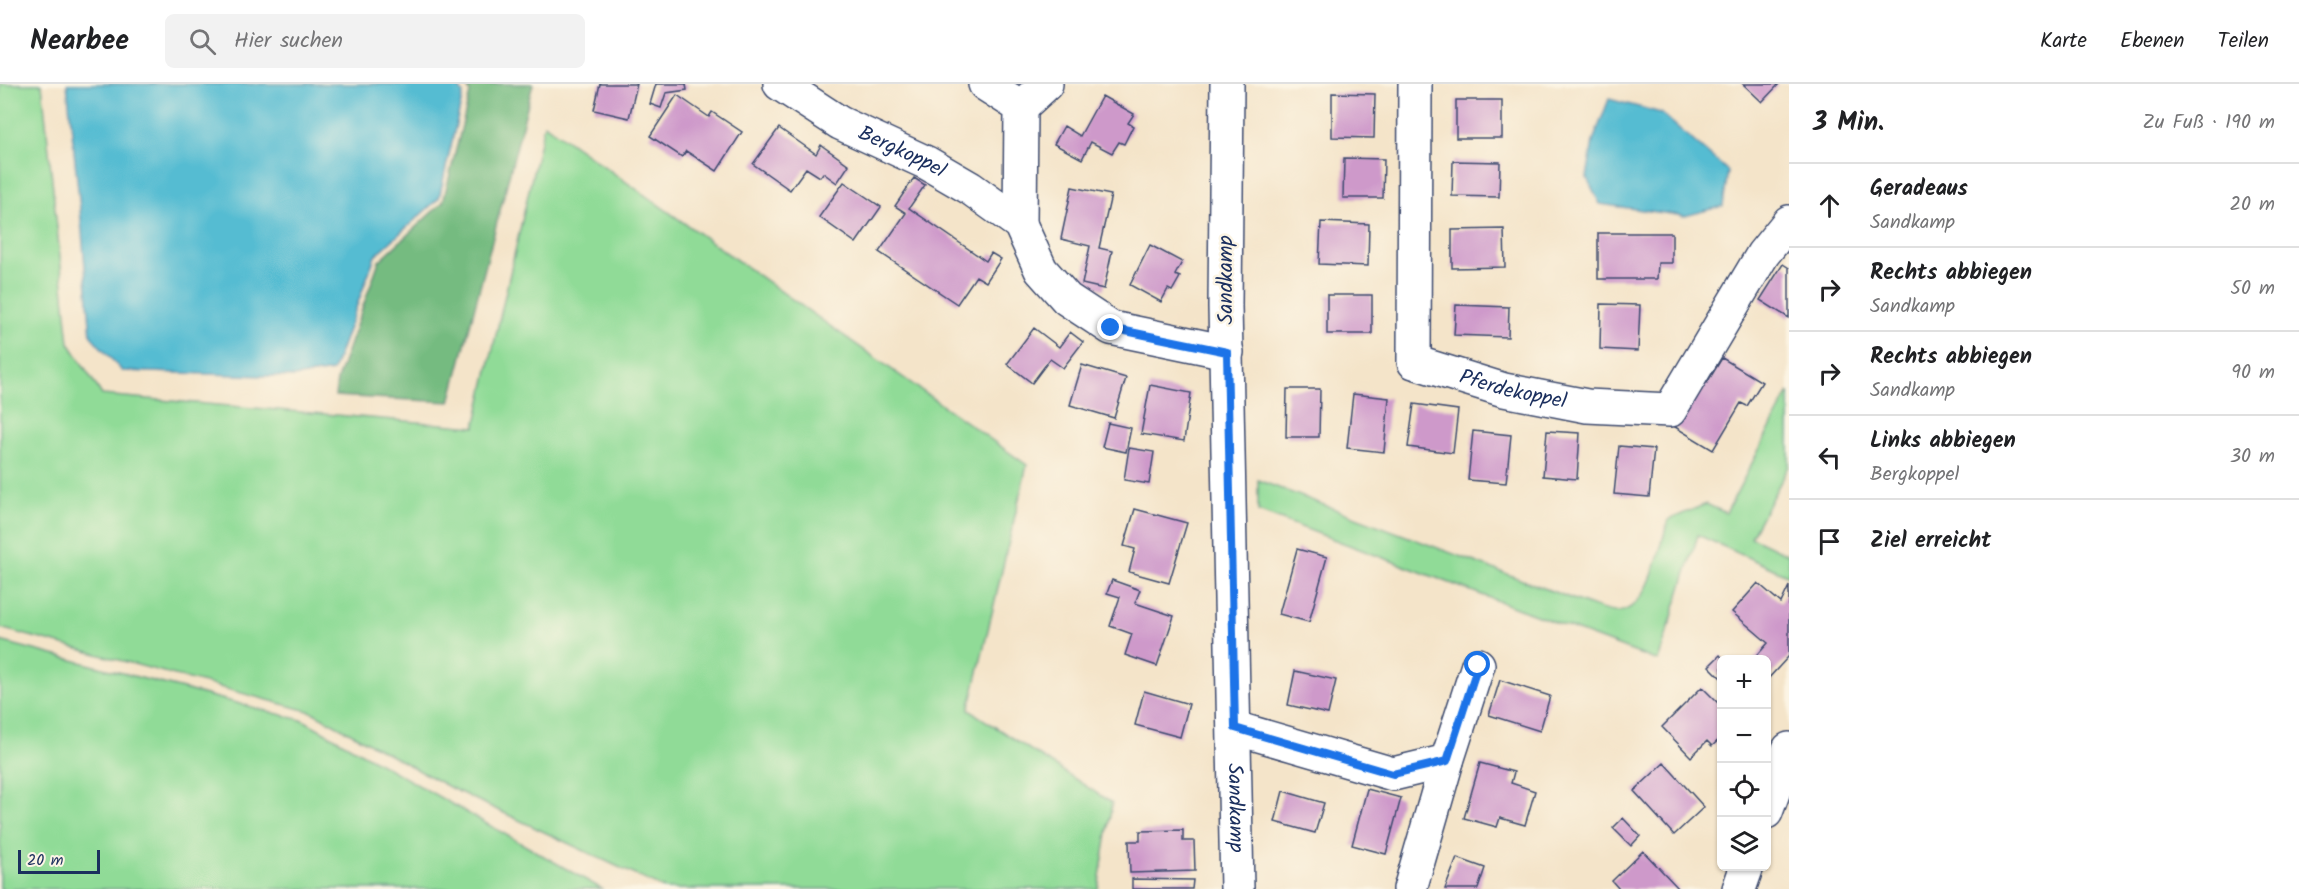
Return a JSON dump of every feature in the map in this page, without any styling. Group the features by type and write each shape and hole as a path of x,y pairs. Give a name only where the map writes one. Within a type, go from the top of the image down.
{"street":[{"name":"Bergkoppel","path":"780,84 840,123 927,163 970,188 1020,224"},
{"path":"985,84 1021,107 1046,84"},
{"name":"Sandkamp","path":"1227,84 1227,352 1237,889"},
{"name":"Pferdekoppel","path":"1415,84 1414,362 1504,390 1576,404 1670,410 1763,254 1789,222"},
{"name":"Bergkoppel","path":"1021,107 1020,224 1041,270 1067,298 1111,328 1227,352"},
{"path":"1410,889 1478,665"},
{"name":"Sandkamp","path":"1235,728 1393,774 1447,761"},
{"path":"1771,801 1789,750"},
{"path":"1738,889 1745,871"}],"green space":[{"path":"0,84 42,84 69,343 102,395 475,427 544,124 1027,465 969,710 1112,803 1098,889 665,889 451,788 312,712 0,628"},
{"path":"466,84 533,84 450,402 335,396 337,380 379,261 443,202 470,93"},
{"path":"1789,392 1789,466 1751,537 1789,555 1789,576 1698,535 1658,661 1258,511 1258,480 1586,604 1606,611 1618,612 1629,608 1639,600 1646,588 1657,560 1668,520 1706,504 1726,513"},
{"path":"0,641 305,721 602,889 0,889"}],"water":[{"path":"67,84 457,84 463,94 439,198 375,256 333,371 293,377 122,371 91,336"},
{"path":"1609,99 1661,113 1728,171 1723,206 1685,216 1600,204 1587,178 1593,141"}],"building":[{"path":"600,84 637,84 629,118 594,110"},
{"path":"656,84 686,84 687,90 666,93 661,108 650,104"},
{"path":"1743,84 1779,84 1762,102"},
{"path":"1332,93 1375,94 1374,138 1332,137"},
{"path":"677,95 709,117 712,112 742,132 717,171 686,151 682,157 650,136"},
{"path":"1102,96 1134,114 1128,123 1133,126 1124,144 1119,142 1112,153 1091,142 1082,159 1054,144 1064,126 1080,136"},
{"path":"1456,100 1502,100 1502,138 1456,138"},
{"path":"779,128 816,154 821,145 849,165 837,183 823,173 820,177 806,168 790,190 753,164"},
{"path":"1344,158 1384,159 1383,198 1343,198"},
{"path":"1453,161 1500,162 1499,197 1452,196"},
{"path":"914,178 925,185 909,208 986,261 991,253 1001,259 986,282 976,276 957,304 879,252 906,213 895,206"},
{"path":"844,182 881,207 856,243 819,217"},
{"path":"1072,187 1111,195 1099,248 1112,251 1104,289 1082,284 1090,246 1061,239"},
{"path":"1321,222 1369,224 1368,266 1319,264"},
{"path":"1504,229 1505,267 1452,268 1452,230"},
{"path":"1598,233 1672,233 1672,263 1658,263 1657,279 1598,279"},
{"path":"1150,245 1182,262 1175,275 1180,277 1172,291 1168,289 1161,302 1130,285"},
{"path":"1783,264 1789,268 1789,318 1760,300"},
{"path":"1327,295 1372,295 1372,334 1327,334"},
{"path":"1601,304 1640,305 1638,351 1600,349"},
{"path":"1456,305 1509,307 1508,337 1454,335"},
{"path":"1034,328 1059,347 1070,332 1083,342 1063,368 1050,359 1032,383 1007,364"},
{"path":"1722,358 1762,382 1747,406 1741,403 1713,450 1675,427 1703,380 1707,383"},
{"path":"1082,365 1126,378 1114,418 1070,405"},
{"path":"1150,385 1191,393 1184,441 1141,434"},
{"path":"1287,389 1320,389 1319,437 1286,437"},
{"path":"1353,394 1389,398 1384,452 1347,448"},
{"path":"1414,404 1458,410 1453,453 1408,447"},
{"path":"1108,423 1131,428 1126,452 1102,447"},
{"path":"1473,431 1511,435 1506,483 1468,480"},
{"path":"1547,431 1580,433 1577,479 1543,476"},
{"path":"1619,446 1654,449 1649,497 1614,494"},
{"path":"1129,448 1154,452 1149,484 1124,480"},
{"path":"1135,509 1187,523 1169,583 1129,572 1135,549 1124,546"},
{"path":"1297,549 1327,557 1309,622 1279,614"},
{"path":"1112,580 1140,590 1135,603 1174,616 1157,666 1125,655 1132,634 1110,626 1120,597 1107,593"},
{"path":"1758,583 1781,603 1789,586 1789,656 1771,676 1771,655 1757,655 1768,643 1732,612"},
{"path":"1717,658 1717,674 1709,666"},
{"path":"1295,671 1336,680 1328,714 1288,705"},
{"path":"1500,680 1550,696 1540,731 1489,715"},
{"path":"1702,687 1717,702 1717,742 1712,746 1707,741 1691,757 1662,727"},
{"path":"1144,691 1189,704 1180,737 1135,725"},
{"path":"1480,763 1514,772 1511,783 1535,791 1525,825 1500,818 1497,827 1464,818"},
{"path":"1664,763 1704,807 1674,835 1634,791"},
{"path":"1367,789 1401,798 1386,854 1352,845"},
{"path":"1283,791 1324,803 1315,833 1275,822"},
{"path":"1623,818 1640,836 1631,846 1613,828"},
{"path":"1183,830 1183,841 1194,841 1195,871 1130,873 1129,841 1140,841 1140,831"},
{"path":"1643,851 1679,889 1619,889 1612,881"},
{"path":"1457,858 1485,868 1478,889 1445,889"},
{"path":"1132,879 1193,880 1192,889 1132,889"}],"route":[{"path":"1111,328 1227,352 1235,728 1393,774 1447,761 1478,665"}]}
